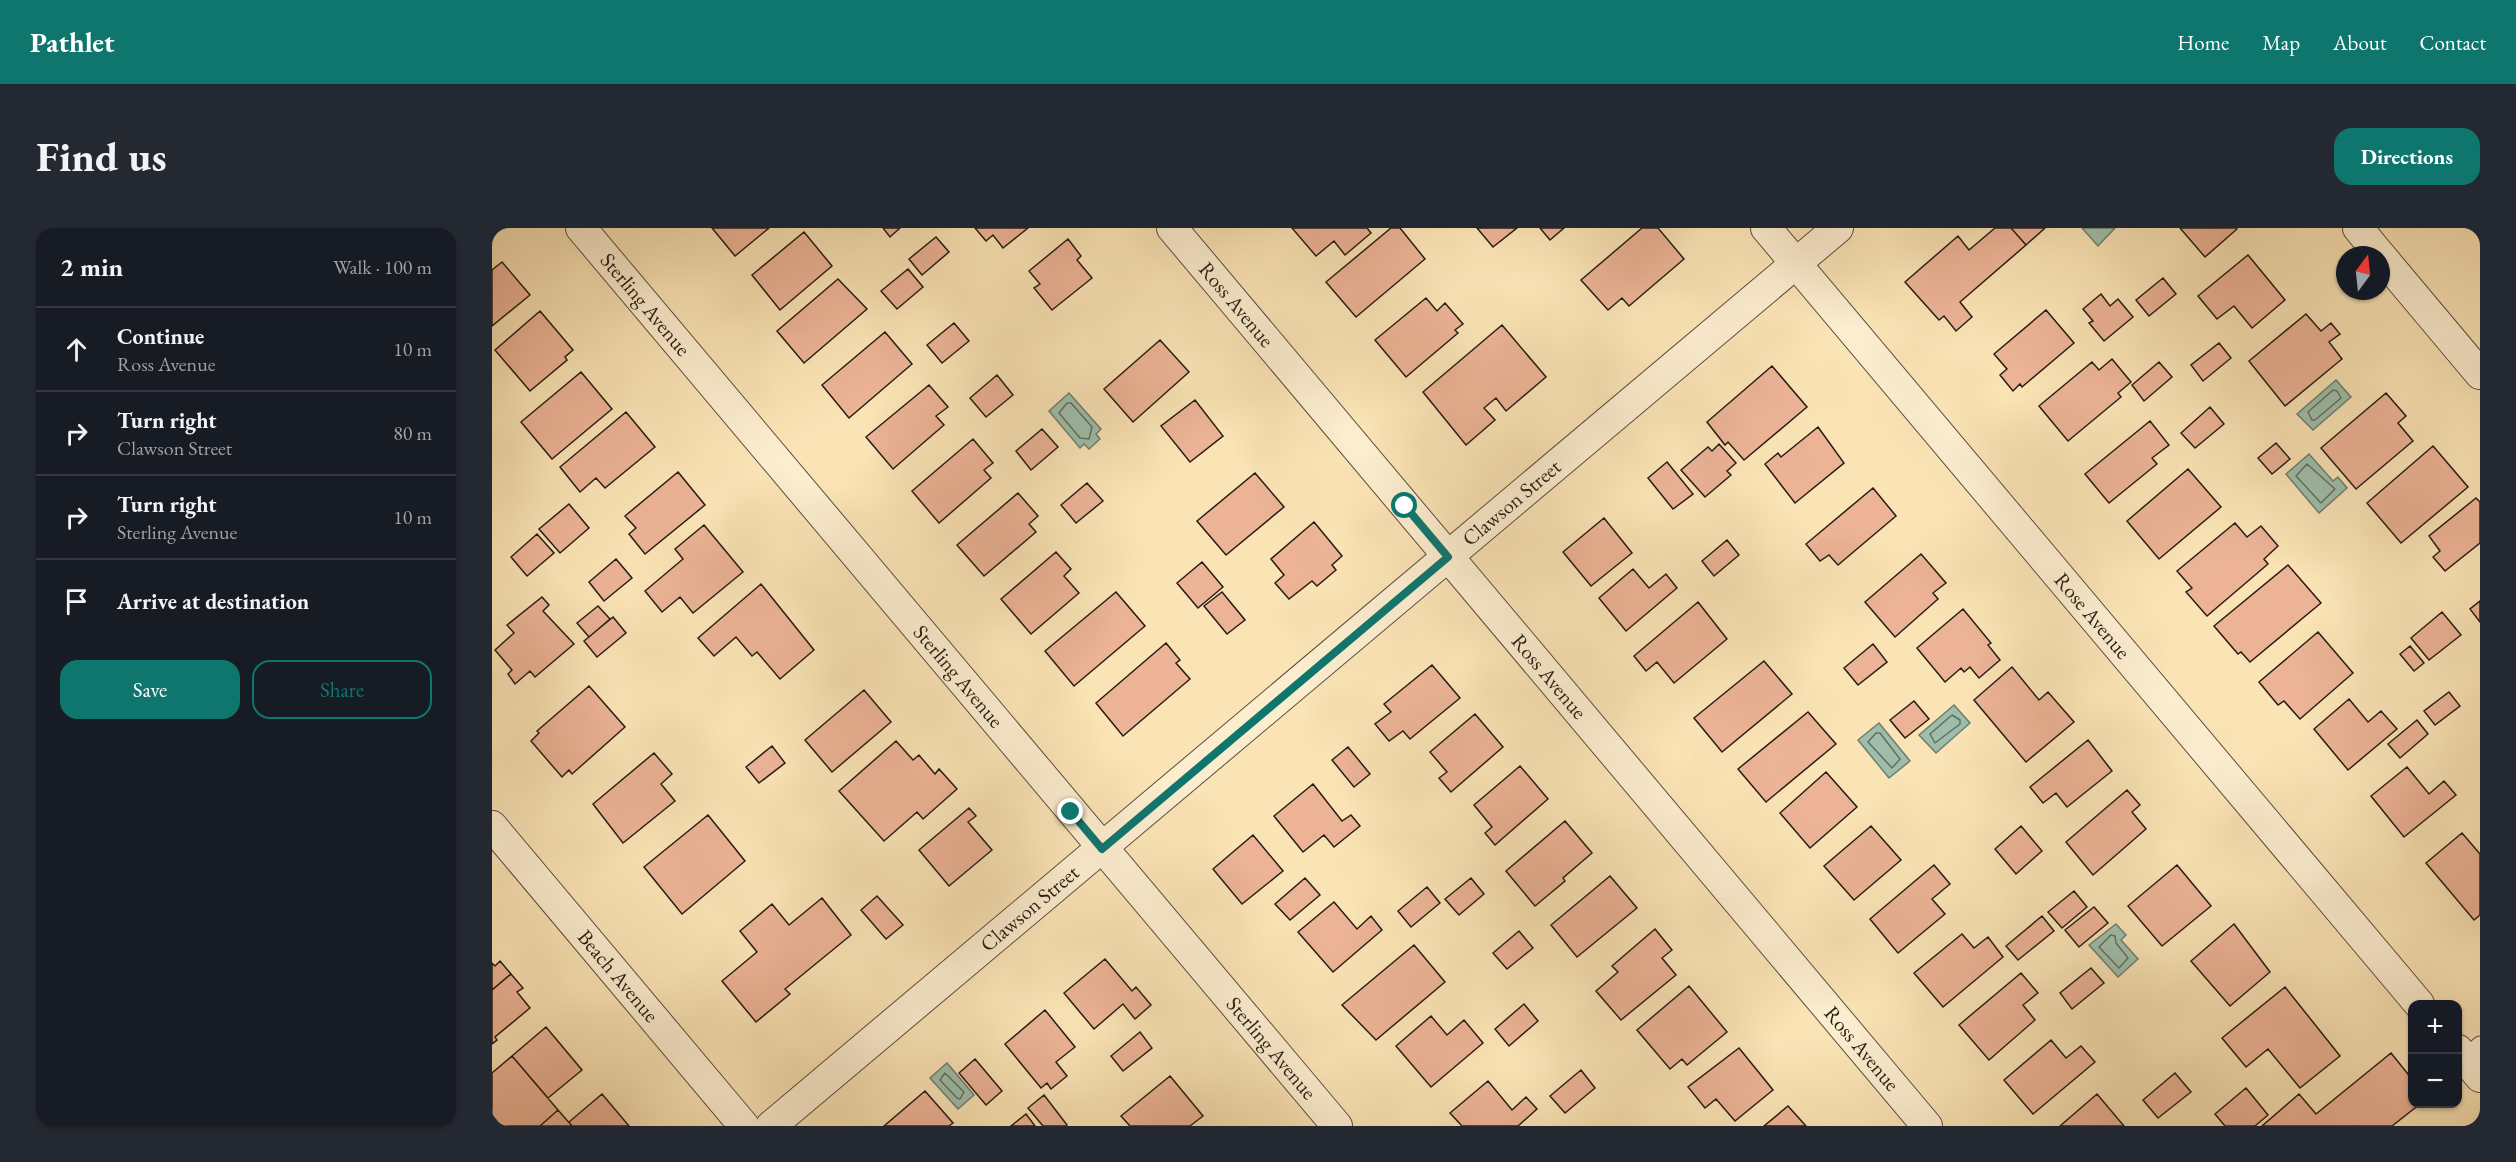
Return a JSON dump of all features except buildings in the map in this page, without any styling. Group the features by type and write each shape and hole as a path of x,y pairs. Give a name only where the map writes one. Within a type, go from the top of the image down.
{"street":[{"name":"Sterling Avenue","path":"581,228 1337,1126"},
{"name":"Ross Avenue","path":"1172,228 1927,1126"},
{"name":"Rose Avenue","path":"1766,228 2415,1000"},
{"name":"Clawson Street","path":"771,1126 1838,228"},
{"path":"2358,228 2373,246"},
{"path":"2390,266 2480,374"},
{"name":"Beach Avenue","path":"492,826 744,1126"}],"water":[{"path":"2082,228 2115,228 2098,246"},
{"path":"2336,380 2351,397 2313,430 2297,414"},
{"path":"1069,393 1101,429 1096,434 1100,439 1089,449 1084,444 1080,448 1049,411"},
{"path":"2309,454 2333,481 2338,477 2347,488 2319,513 2286,474"},
{"path":"1954,705 1970,723 1936,753 1919,735"},
{"path":"1879,723 1910,761 1889,778 1858,740"},
{"path":"2116,924 2126,935 2121,940 2138,959 2118,977 2089,945"},
{"path":"947,1063 974,1095 958,1109 930,1078"}],"route":[{"path":"1071,812 1102,849 1448,557 1405,506"}]}
